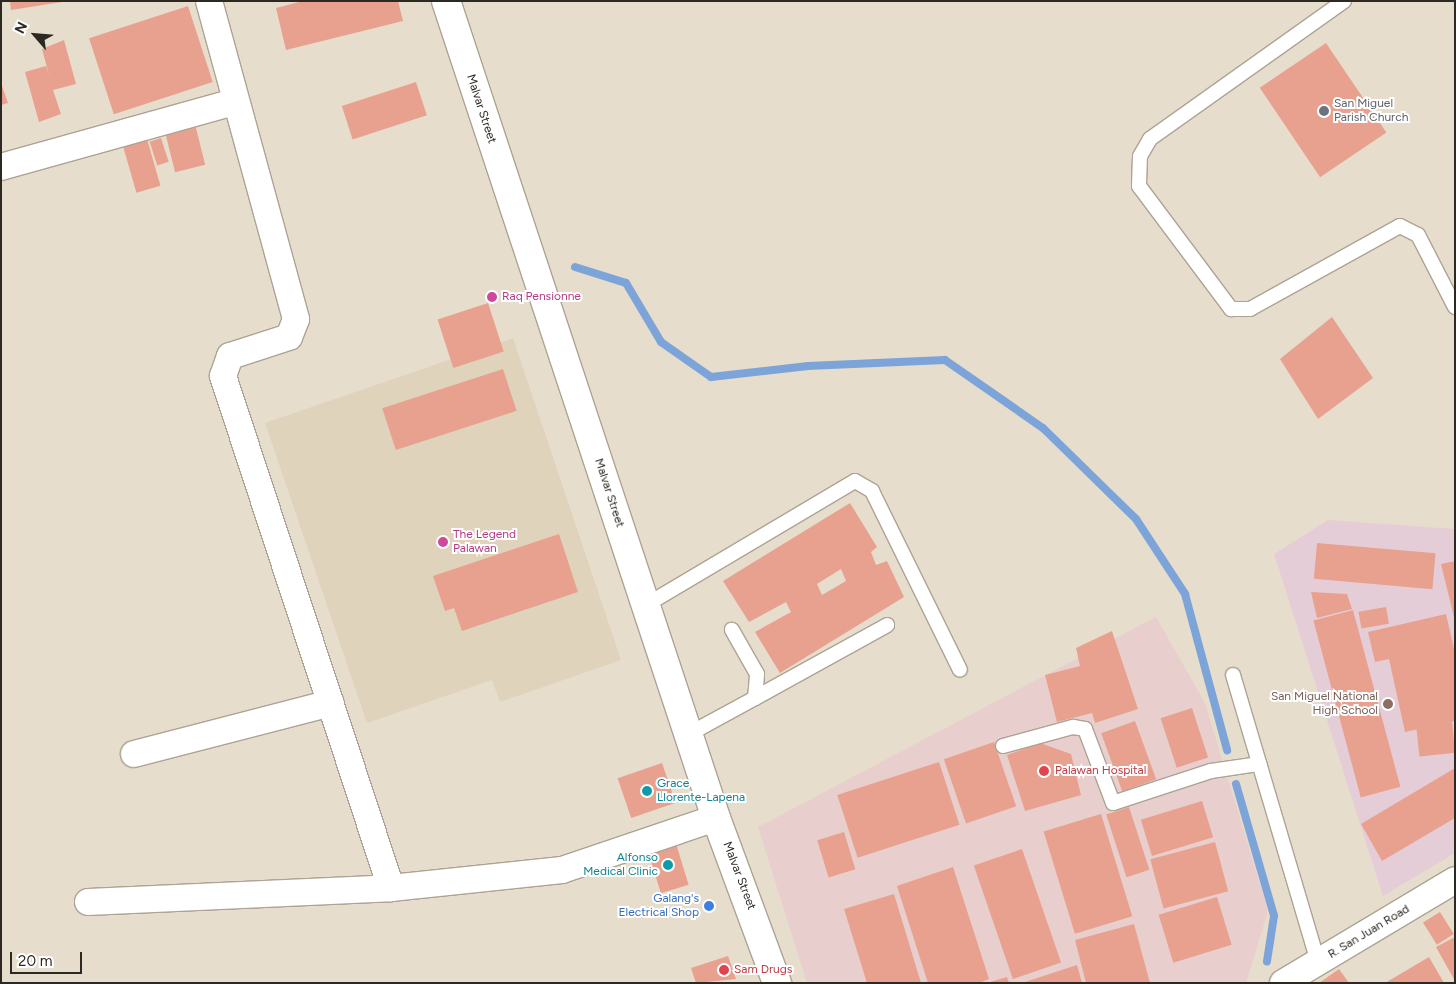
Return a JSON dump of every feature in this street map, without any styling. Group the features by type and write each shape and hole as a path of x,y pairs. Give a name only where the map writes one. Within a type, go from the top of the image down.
{"main road":[{"name":"Malvar Street","path":"446,1 716,818 777,983"}],"street":[{"path":"209,1 234,102 296,319 289,337 230,356 223,376 391,888"},
{"path":"1,167 234,102"},
{"path":"134,754 331,703"},
{"path":"88,902 391,888 562,870 716,818"},
{"name":"R. San Juan Road","path":"1283,983 1455,880"}],"lane":[{"path":"1344,1 1150,139 1140,156 1139,186 1231,309 1250,309 1400,226 1418,235 1455,307"},
{"path":"646,605 855,481 872,491 960,670"},
{"path":"689,734 887,625"},
{"path":"732,630 757,674 755,698"},
{"path":"1233,675 1318,962"},
{"path":"1003,746 1073,727 1084,729 1113,803 1211,771 1259,764"}],"shaded area":[{"name":"The Legend Palawan","path":"513,338 621,660 500,702 492,680 367,723 265,423"},
{"name":"San Miguel National High School","path":"1328,520 1455,529 1455,853 1383,896 1274,554"},
{"name":"Palawan Hospital","path":"1156,617 1205,703 1268,911 1246,983 807,983 758,827"}],"building":[{"path":"10,1 62,1 62,2 11,10"},
{"path":"303,1 398,1 403,21 286,50 276,8"},
{"path":"188,6 213,82 114,114 89,38"},
{"path":"64,40 76,84 53,90 61,114 39,122 25,72 46,66 49,75 42,49"},
{"name":"San Miguel Parish Church","path":"1326,43 1386,133 1320,177 1260,88"},
{"path":"416,82 427,115 353,139 342,106"},
{"path":"1,83 8,103 1,105"},
{"path":"195,124 205,165 175,172 165,131"},
{"path":"145,132 160,186 136,193 121,139"},
{"path":"161,138 169,162 157,165 150,142"},
{"path":"488,303 504,352 453,368 438,319"},
{"path":"1332,317 1373,378 1318,419 1280,359"},
{"path":"503,369 517,411 396,450 382,408"},
{"path":"850,503 877,547 871,552 876,565 887,561 904,597 780,673 755,632 791,612 786,602 749,622 723,581","holes":["841,569 846,581 822,595 817,584"]},
{"path":"559,534 578,592 462,631 454,608 445,611 433,576"},
{"path":"1317,543 1436,553 1432,589 1314,579"},
{"path":"1455,561 1455,617 1454,617 1441,564"},
{"path":"1311,592 1347,594 1352,609 1317,618"},
{"path":"1386,607 1389,624 1361,629 1358,612"},
{"path":"1353,610 1400,787 1361,797 1313,621"},
{"path":"1446,614 1455,653 1455,721 1405,732 1389,659 1375,662 1368,632"},
{"path":"1112,631 1138,709 1095,723 1092,713 1057,722 1045,675 1080,666 1076,648"},
{"path":"1192,708 1208,757 1177,768 1161,718"},
{"path":"1135,721 1156,779 1122,792 1101,733"},
{"path":"1452,722 1455,753 1419,757 1416,726"},
{"path":"994,742 1016,806 966,824 944,759"},
{"path":"1040,743 1071,754 1081,795 1025,811 1007,755"},
{"path":"939,762 959,825 858,858 837,795"},
{"name":"Grace Llorente-Lapena","path":"662,763 676,803 631,818 618,778"},
{"path":"1455,768 1455,818 1382,861 1361,824"},
{"path":"1202,801 1213,837 1152,856 1141,820"},
{"path":"1129,807 1149,870 1127,877 1106,814"},
{"path":"1101,814 1132,916 1075,934 1044,832"},
{"path":"844,832 855,869 829,877 817,840"},
{"name":"Alfonso Medical Clinic","path":"674,837 689,885 661,893 646,845"},
{"path":"1215,842 1228,891 1163,909 1150,859"},
{"path":"1022,849 1061,962 1013,979 974,866"},
{"path":"953,867 989,979 979,983 928,983 897,886"},
{"path":"894,894 921,983 867,983 844,909"},
{"path":"1217,897 1232,945 1173,963 1159,915"},
{"path":"1440,912 1454,934 1437,945 1423,923"},
{"path":"1134,924 1150,983 1086,983 1075,940"},
{"path":"1455,937 1455,981 1436,947"},
{"path":"728,956 736,979 696,983 691,968"},
{"path":"1429,957 1444,983 1385,983"},
{"path":"1077,965 1082,983 1025,983 1025,982"},
{"path":"1339,969 1349,983 1319,983"},
{"path":"1007,977 1009,983 990,983 990,982"}],"waterway":[{"path":"575,267 626,283 661,342 711,377 808,366 945,360 1043,428 1136,519 1185,594 1227,750"},
{"path":"1236,784 1274,916 1267,961"}],"place":[{"name":"San Miguel Parish Church","path":"1324,111"},
{"name":"Raq Pensionne","path":"492,297"},
{"name":"The Legend Palawan","path":"443,542"},
{"name":"San Miguel National High School","path":"1388,704"},
{"name":"Palawan Hospital","path":"1044,771"},
{"name":"Grace Llorente-Lapena","path":"647,791"},
{"name":"Alfonso Medical Clinic","path":"668,865"},
{"name":"Galang's Electrical Shop","path":"709,906"},
{"name":"Sam Drugs","path":"724,970"}]}
